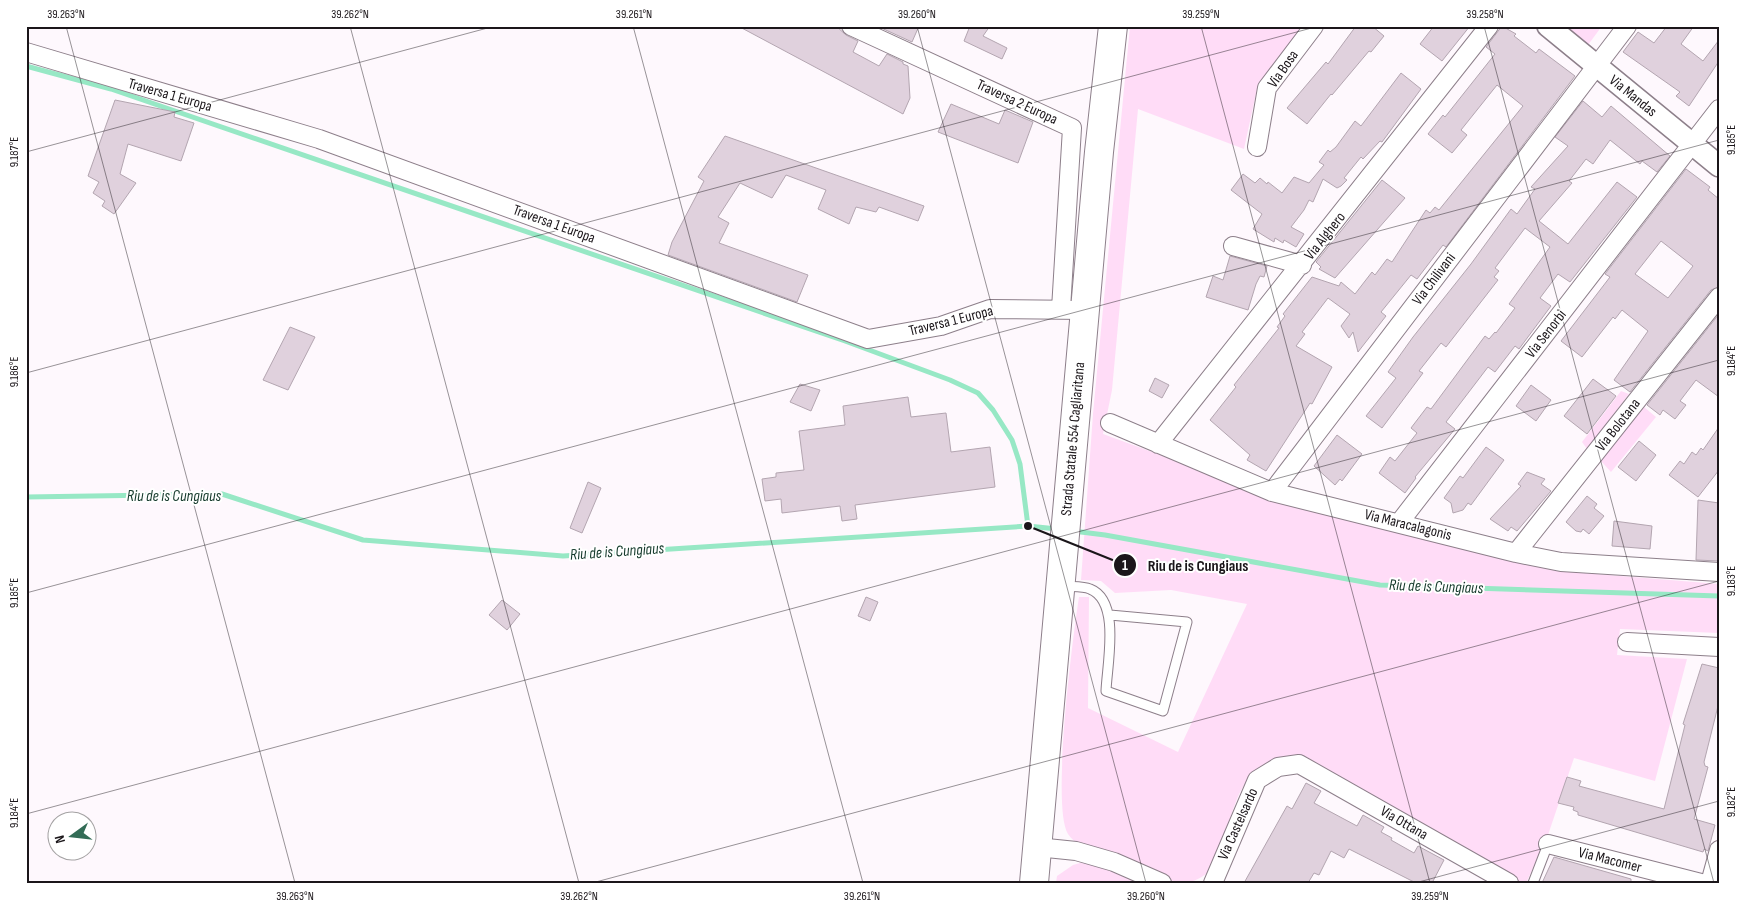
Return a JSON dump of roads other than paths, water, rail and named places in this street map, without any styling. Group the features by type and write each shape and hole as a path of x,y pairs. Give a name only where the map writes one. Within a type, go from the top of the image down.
{"main road":[{"name":"Strada Statale 554 Cagliaritana","path":"1034,883 1068,498 1073,310 1113,26"}],"street":[{"name":"Traversa 2 Europa","path":"851,26 1072,128 1073,310"},
{"name":"Via Bosa","path":"1257,147 1267,88 1314,26"},
{"name":"Via Alghero","path":"1158,444 1302,265 1489,26"},
{"name":"Via Mandas","path":"1548,26 1719,166"},
{"name":"Via Chilivani","path":"1272,492 1627,26"},
{"name":"Traversa 1 Europa","path":"26,52 319,139 868,338 941,326 990,309 1073,310"},
{"name":"Via Senorbì","path":"1399,523 1719,109"},
{"path":"1234,246 1302,265"},
{"name":"Via Bolotana","path":"1516,553 1719,297"},
{"name":"Via Maracalagonis","path":"1110,423 1272,492 1516,553 1562,562 1719,572"},
{"path":"1627,642 1719,646"},
{"name":"Via Castelsardo","path":"1212,883 1257,780 1278,766 1299,764"},
{"name":"Via Ottana","path":"1299,764 1509,883"},
{"name":"Via Macomer","path":"1548,844 1701,883"},
{"path":"1037,847 1076,851 1114,862 1162,883"},
{"path":"1710,883 1719,850"}],"lane":[{"path":"1061,578 1090,588 1103,597 1110,615 1106,691 1164,711 1187,622 1110,615"},
{"path":"1533,883 1548,844"}],"waterway":[{"path":"26,66 111,89 845,341 950,380 978,393 993,410 1012,440 1020,464 1028,526"},
{"name":"Riu de is Cungiaus","path":"26,497 222,494 363,540 563,556 1028,526 1057,529"},
{"name":"Riu de is Cungiaus","path":"1073,531 1105,535 1380,585 1719,596"}],"place":[{"name":"Riu de is Cungiaus","path":"1028,526"}]}
